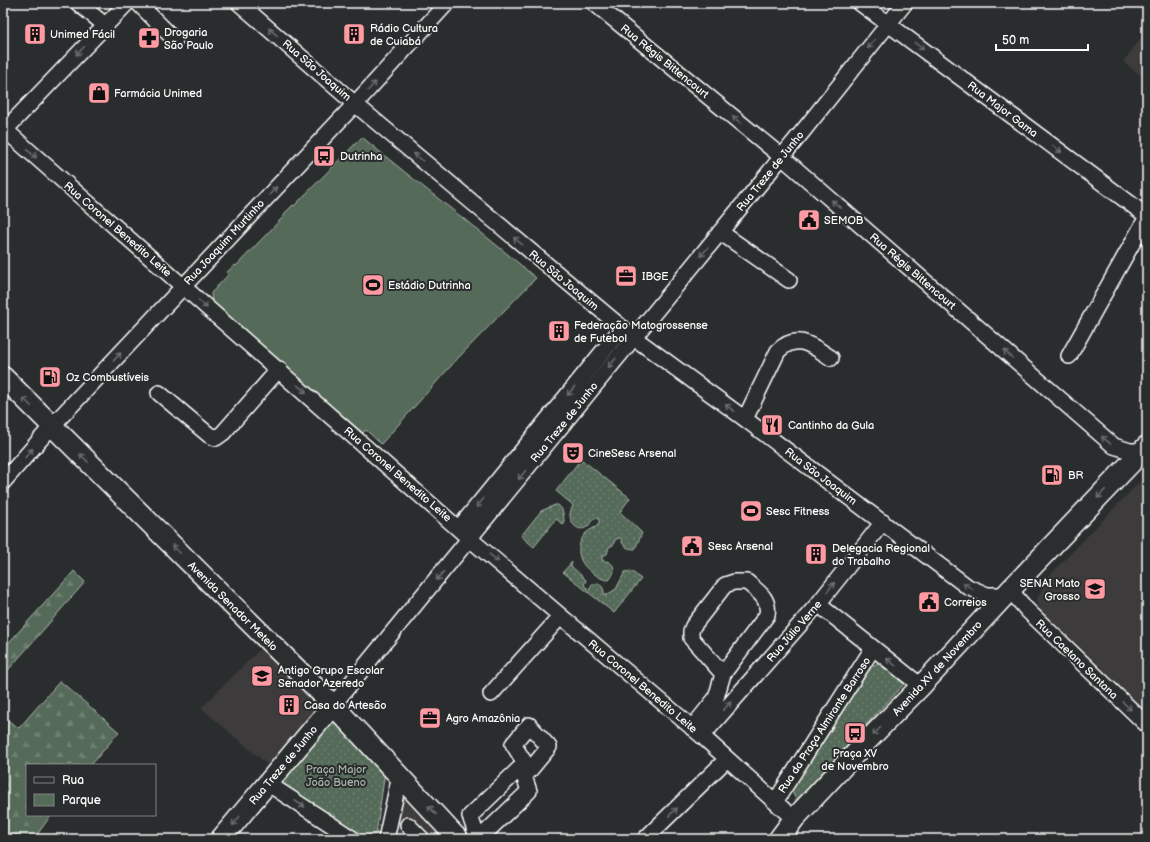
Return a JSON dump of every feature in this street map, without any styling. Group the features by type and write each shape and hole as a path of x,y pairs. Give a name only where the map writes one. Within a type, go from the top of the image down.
{"main road":[{"name":"Avenida Senador Metelo","path":"3,377 333,705 400,775 458,839"},
{"name":"Avenida XV de Novembro","path":"779,839 794,819 867,740 921,686 1144,448"},
{"name":"Rua Treze de Junho","path":"221,839 333,705"}],"street":[{"path":"78,3 105,25"},
{"path":"4,130 126,3"},
{"path":"138,3 175,40"},
{"name":"Rua São Joaquim","path":"239,3 355,104 627,333 745,419 968,587 987,596 1007,593"},
{"name":"Rua Joaquim Murtinho","path":"3,482 52,426 182,286 355,104 447,3"},
{"name":"Rua Régis Bittencourt","path":"594,3 782,157 1114,446 1130,452 1144,448"},
{"name":"Rua Major Gama","path":"860,3 1147,216"},
{"name":"Rua Treze de Junho","path":"459,528 627,333 720,232 905,3"},
{"name":"Rua Coronel Benedito Leite","path":"4,130 279,369 470,539 697,732 794,819"},
{"path":"1069,356 1147,216"},
{"path":"720,232 789,280"},
{"name":"Rua Treze de Junho","path":"333,705 470,539 627,333"},
{"path":"745,419 778,351 784,346 791,342 808,343 831,358"},
{"path":"159,393 209,436 216,438 223,433 279,369"},
{"name":"Rua Júlio Verne","path":"697,732 818,604 883,522"},
{"path":"697,732 716,698 723,674 767,614 768,607 766,600 747,582 734,582 725,585 693,626 691,631 691,638 723,674"},
{"name":"Rua Caetano Santana","path":"1007,593 1147,725"},
{"path":"818,604 921,686"},
{"path":"491,694 561,616"},
{"name":"Rua da Praça Almirante Barroso","path":"775,802 873,648"},
{"path":"645,839 727,759"},
{"path":"523,765 529,791 478,839 470,816 523,765"},
{"path":"386,839 400,775"},
{"path":"267,783 353,839"},
{"path":"408,825 422,839"}],"shaded area":[{"path":"1147,30 1147,80 1123,62"},
{"name":"SENAI Mato Grosso","path":"1147,474 1147,718 1042,619 1037,599 1047,578"},
{"name":"Antigo Grupo Escolar Senador Azeredo","path":"262,647 322,706 268,765 201,708"},
{"path":"403,787 449,839 392,839"}],"green space":[{"name":"Estádio Dutrinha","path":"362,137 536,278 459,357 381,444 366,430 363,433 212,303 211,293 228,275 226,273 235,265 236,266 285,215 284,214 293,205 294,206"},
{"path":"581,459 630,498 620,512 642,533 635,549 625,546 622,543 621,538 619,538 609,547 607,554 602,556 602,560 612,564 614,568 612,576 609,580 601,578 590,571 582,563 579,553 582,538 586,533 599,524 599,519 595,518 592,520 584,529 578,528 573,524 570,518 570,512 573,505 556,491"},
{"path":"558,505 561,509 564,525 556,519 534,547 521,536 541,511"},
{"path":"572,562 571,566 586,580 584,585 589,590 592,584 599,583 603,588 605,596 616,589 625,572 631,571 641,579 614,613 563,572"},
{"path":"74,571 85,582 3,676 3,649"},
{"path":"878,663 904,684 820,775 798,803 791,790 795,781 872,666"},
{"path":"60,681 119,732 92,764 26,764 26,816 50,816 34,839 3,839 3,717 19,728"},
{"name":"Praça Major João Bueno","path":"330,723 339,723 385,772 376,834 365,837 354,831 284,788 281,781"}],"place":[{"name":"Unimed Fácil","path":"35,34"},
{"name":"Rádio Cultura de Cuiabá","path":"354,34"},
{"name":"Drogaria São Paulo","path":"149,38"},
{"name":"Farmácia Unimed","path":"99,93"},
{"name":"Dutrinha","path":"324,156"},
{"name":"SEMOB","path":"809,220"},
{"name":"IBGE","path":"626,276"},
{"name":"Estádio Dutrinha","path":"373,285"},
{"name":"Federação Matogrossense de Futebol","path":"559,331"},
{"name":"Oz Combustíveis","path":"50,377"},
{"name":"Cantinho da Gula","path":"772,425"},
{"name":"CineSesc Arsenal","path":"573,453"},
{"name":"BR","path":"1052,475"},
{"name":"Sesc Fitness","path":"751,511"},
{"name":"Sesc Arsenal","path":"692,546"},
{"name":"Delegacia Regional do Trabalho","path":"816,554"},
{"name":"SENAI Mato Grosso","path":"1095,589"},
{"name":"Correios","path":"929,602"},
{"name":"Antigo Grupo Escolar Senador Azeredo","path":"262,676"},
{"name":"Casa do Artesão","path":"289,705"},
{"name":"Agro Amazônia","path":"430,718"},
{"name":"Praça XV de Novembro","path":"855,733"}]}
